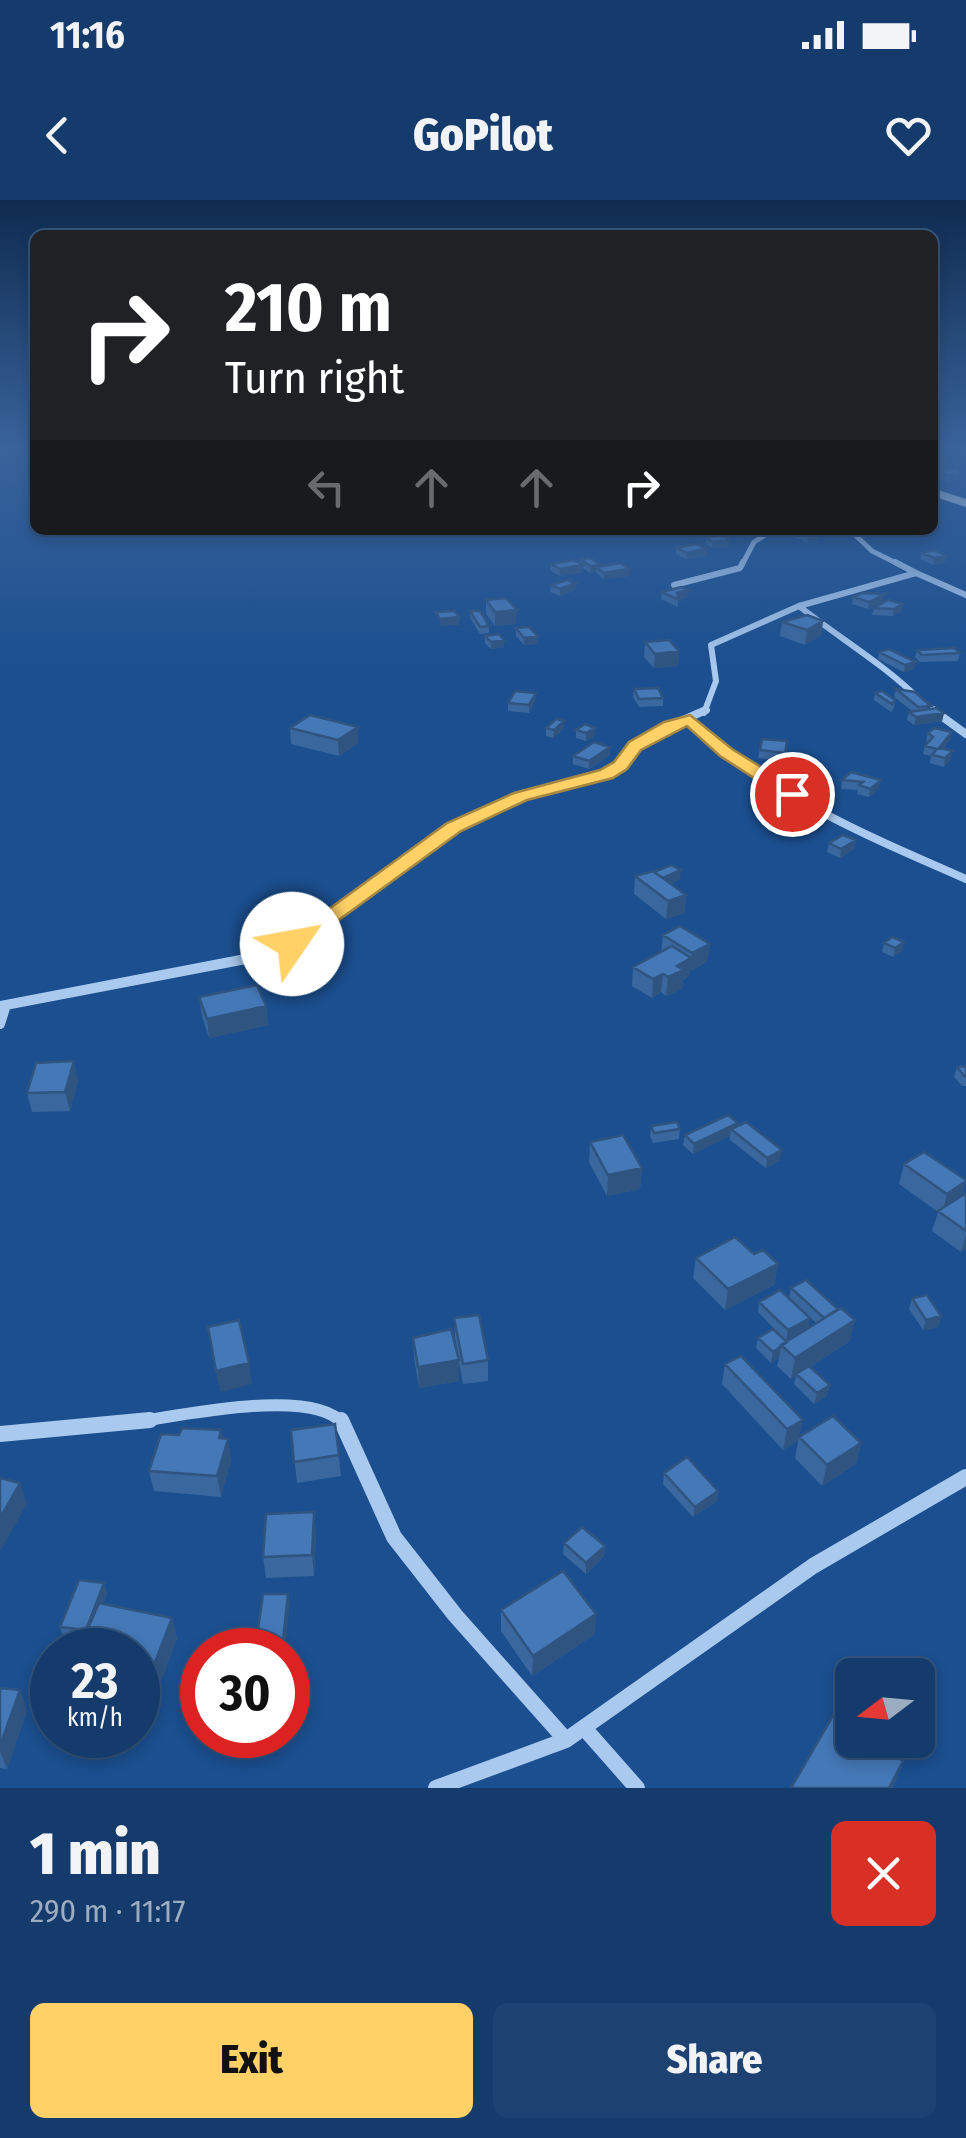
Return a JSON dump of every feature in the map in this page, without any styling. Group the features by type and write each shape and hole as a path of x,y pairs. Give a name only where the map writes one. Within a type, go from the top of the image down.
{"street":[{"path":"674,585 740,568 754,542 765,535"},
{"path":"855,535 872,551 966,596"},
{"path":"0,1024 3,1006 76,988 251,958 292,944 454,827 520,796 607,774 651,734 705,712 713,698 712,645 799,606 916,572"},
{"path":"799,606 858,654 894,674 924,704 966,734"},
{"path":"690,720 726,752 817,808 966,879"},
{"path":"0,1434 27,1435 276,1405 315,1406 337,1414 393,1536 566,1740"},
{"path":"436,1788 566,1740 585,1729 813,1566 966,1477"},
{"path":"585,1729 636,1788"}],"building":[{"path":"723,536 729,540 712,542 706,537"},
{"path":"696,544 707,548 687,553 676,548"},
{"path":"934,550 946,556 934,558 922,553"},
{"path":"590,558 601,565 590,566 580,559"},
{"path":"574,560 583,565 560,569 551,564"},
{"path":"621,563 629,569 604,573 596,567"},
{"path":"567,580 576,583 560,589 551,585"},
{"path":"681,587 689,590 677,593 679,600 662,592"},
{"path":"862,593 885,594 869,602 853,597"},
{"path":"506,598 517,610 495,612 486,600"},
{"path":"888,600 903,604 894,609 874,608"},
{"path":"455,611 459,617 440,619 436,612"},
{"path":"470,611 480,611 489,626 480,627"},
{"path":"807,615 823,621 807,630 782,622"},
{"path":"529,627 538,636 524,638 516,628"},
{"path":"499,634 504,640 491,642 485,636"},
{"path":"669,640 679,651 655,654 645,642"},
{"path":"955,648 960,653 922,655 917,650"},
{"path":"889,649 916,662 905,665 879,652"},
{"path":"658,688 663,698 639,699 634,689"},
{"path":"896,689 915,692 931,706 918,707"},
{"path":"515,691 536,693 529,705 508,703"},
{"path":"882,691 895,700 892,704 875,693"},
{"path":"937,708 944,713 916,717 909,712"},
{"path":"310,715 358,727 338,740 290,728"},
{"path":"556,719 564,721 554,730 546,728"},
{"path":"585,724 595,728 586,733 576,730"},
{"path":"934,728 952,732 939,748 953,751 945,758 932,755 937,749 925,746 933,737 928,733"},
{"path":"762,739 787,741 785,753 760,750"},
{"path":"594,742 610,747 589,761 573,756"},
{"path":"851,772 881,780 870,789 859,785 863,782 842,780"},
{"path":"769,778 792,779 797,801 774,800"},
{"path":"843,835 856,840 841,849 829,843"},
{"path":"671,865 681,870 663,878 654,872"},
{"path":"653,871 686,895 668,901 635,876"},
{"path":"680,926 710,944 692,953 663,935"},
{"path":"892,937 904,942 895,948 884,943"},
{"path":"672,946 691,958 677,966 684,970 653,979 633,967"},
{"path":"257,985 266,1006 207,1019 199,997"},
{"path":"74,1061 65,1092 27,1093 36,1063"},
{"path":"728,1115 738,1123 694,1144 685,1135"},
{"path":"677,1122 680,1129 654,1133 651,1126"},
{"path":"746,1122 782,1150 767,1158 731,1129"},
{"path":"623,1135 642,1168 608,1175 590,1142"},
{"path":"924,1152 966,1181 947,1194 904,1164"},
{"path":"966,1193 966,1231 938,1211"},
{"path":"735,1237 754,1254 763,1250 778,1264 728,1289 696,1258"},
{"path":"806,1280 838,1309 824,1318 791,1288"},
{"path":"780,1290 810,1318 788,1330 759,1302"},
{"path":"927,1295 941,1316 926,1320 912,1298"},
{"path":"841,1308 855,1320 795,1358 781,1345"},
{"path":"479,1315 488,1360 463,1364 454,1318"},
{"path":"239,1320 249,1363 216,1371 208,1327"},
{"path":"451,1329 459,1360 418,1367 413,1338"},
{"path":"773,1329 787,1342 773,1352 758,1338"},
{"path":"741,1356 803,1420 787,1429 725,1364"},
{"path":"809,1366 830,1385 817,1393 796,1374"},
{"path":"833,1416 861,1443 827,1465 799,1437"},
{"path":"335,1424 339,1455 294,1462 291,1430"},
{"path":"182,1428 221,1430 219,1438 228,1439 217,1476 149,1471 161,1434 179,1435"},
{"path":"687,1457 718,1491 695,1507 664,1473"},
{"path":"0,1478 20,1483 0,1518"},
{"path":"314,1512 312,1555 263,1557 266,1514"},
{"path":"582,1527 605,1546 586,1563 564,1543"},
{"path":"563,1571 596,1614 533,1656 501,1610"},
{"path":"79,1580 104,1583 87,1628 60,1627"},
{"path":"263,1594 288,1594 284,1628 258,1628"},
{"path":"99,1603 172,1618 160,1649 160,1628 88,1628"},
{"path":"0,1688 20,1690 0,1746"},
{"path":"835,1712 835,1758 903,1761 889,1788 791,1788"}],"route":[{"path":"292,944 454,827 520,796 607,774 620,766 635,746 670,726 690,720 726,752 792,794"}]}
